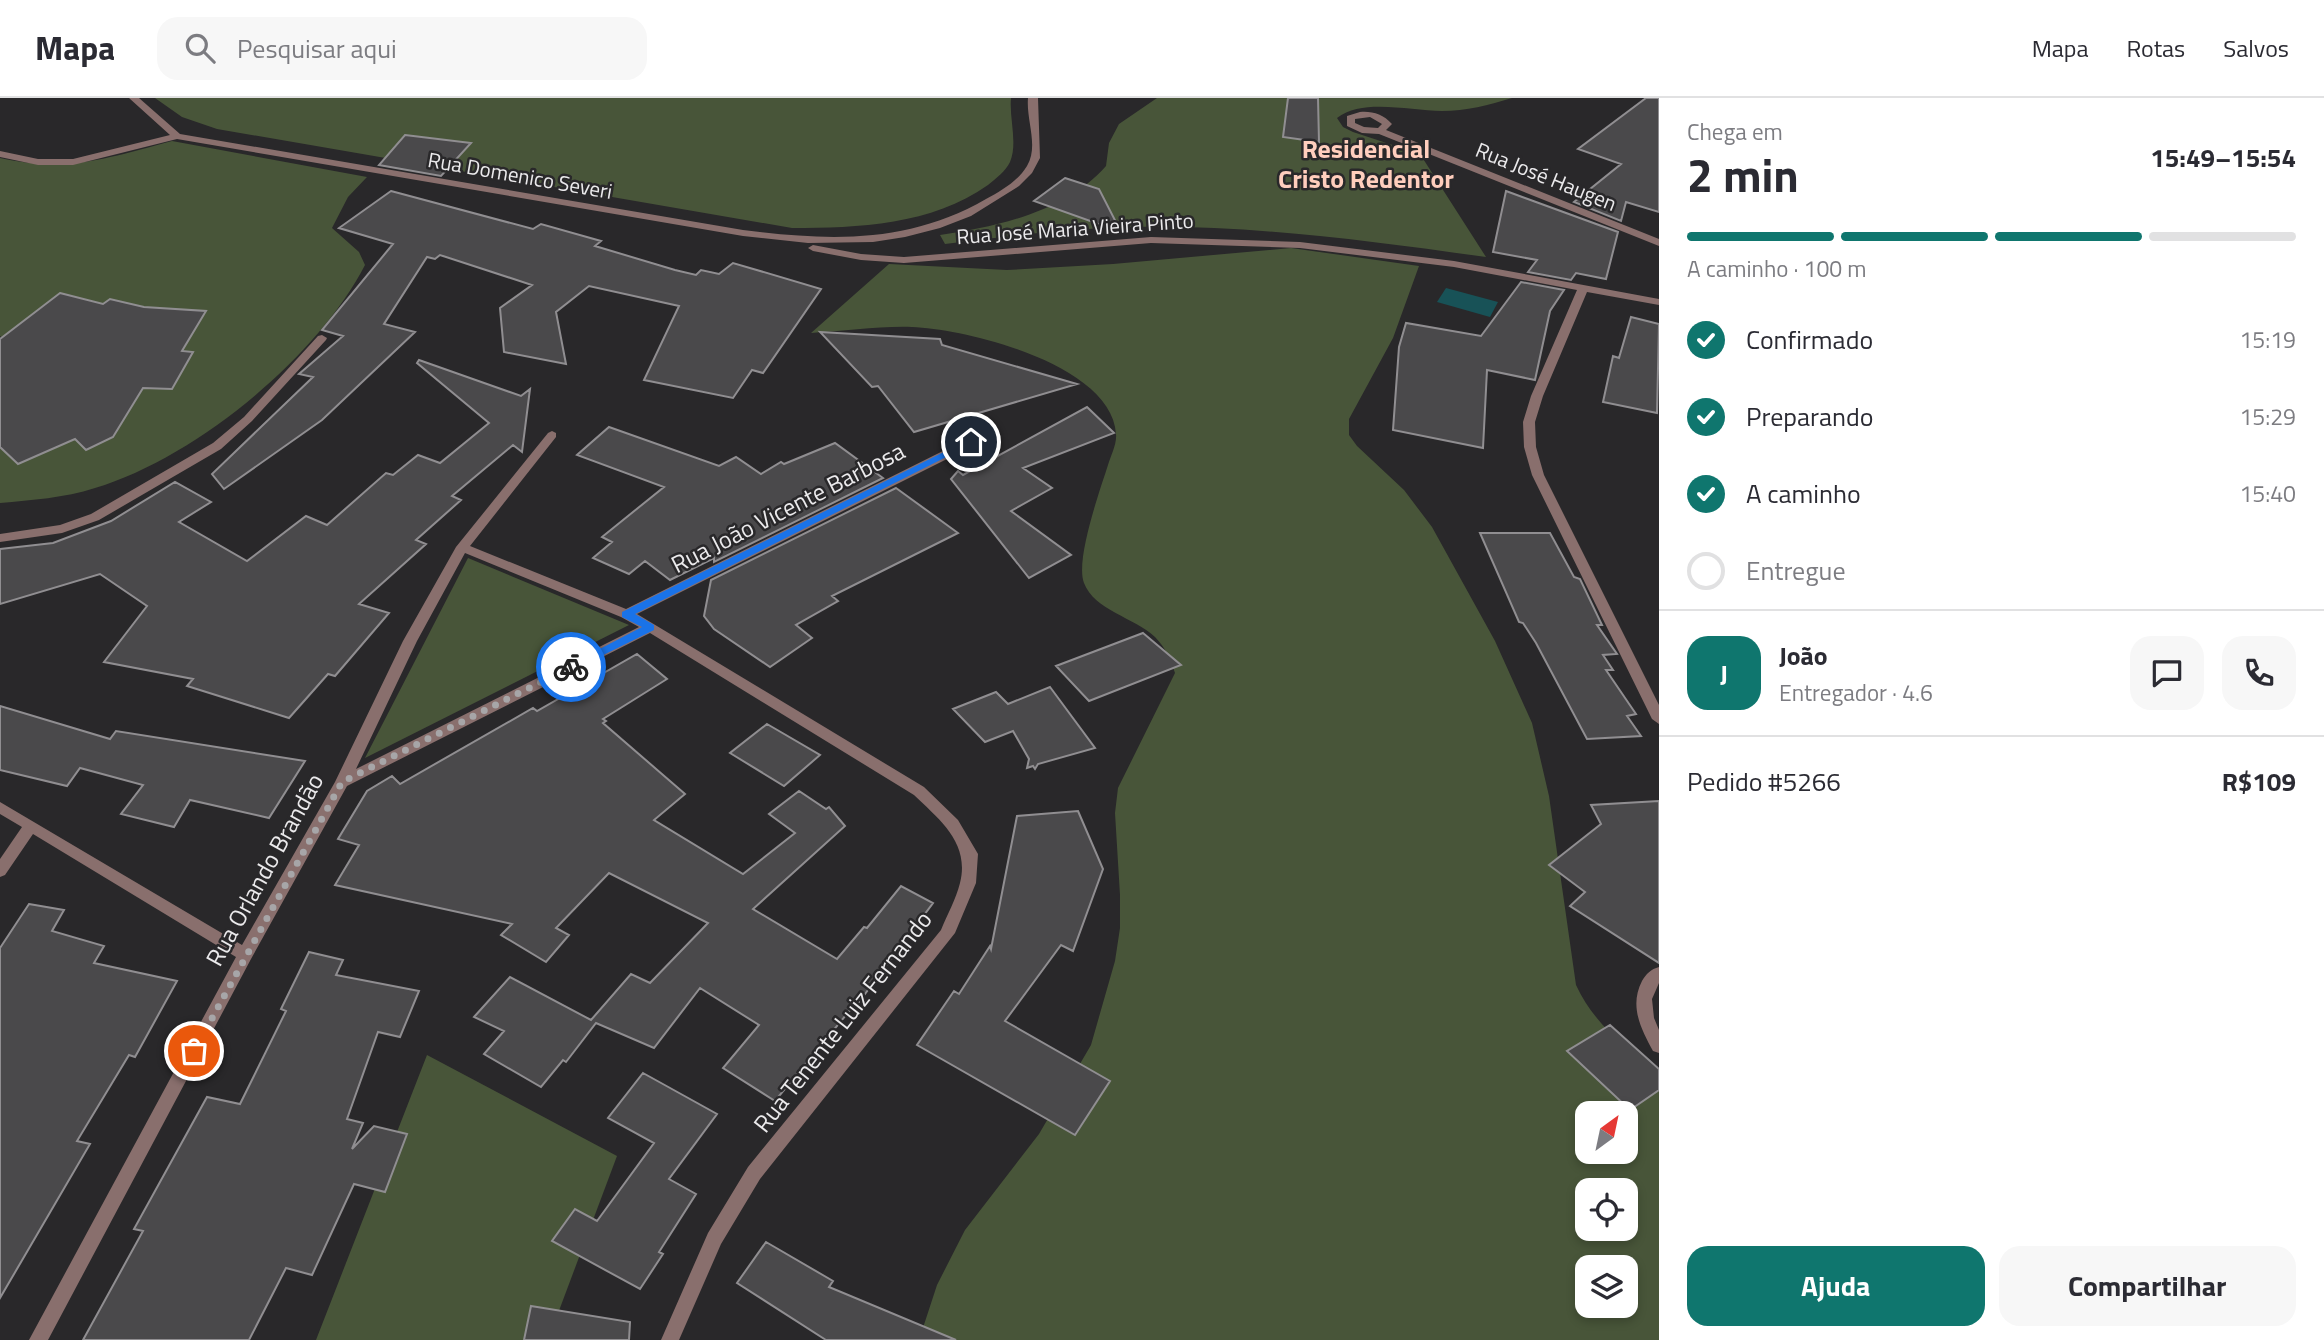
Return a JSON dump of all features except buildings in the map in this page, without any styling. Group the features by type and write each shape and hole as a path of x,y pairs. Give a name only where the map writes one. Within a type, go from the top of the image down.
{"street":[{"path":"134,98 177,136"},
{"name":"Rua Domenico Severi","path":"177,136 743,233 805,241 858,240 897,235 941,224 994,200 1021,179 1033,165 1036,154 1031,114 1033,98"},
{"name":"Rua José Haugen","path":"1380,131 1659,243"},
{"path":"0,154 38,162 74,162 177,136"},
{"name":"Rua José Maria Vieira Pinto","path":"743,233 861,257 894,260 1150,240 1300,245 1376,253 1655,301"},
{"path":"897,235 884,242 885,248 896,253 925,258"},
{"path":"1584,287 1537,396 1529,422 1530,447 1538,475 1659,719"},
{"path":"1655,301 1659,289"},
{"path":"0,538 62,529 95,517 217,446 248,419 322,338"},
{"name":"Rua Orlando Brandão","path":"38,1340 245,955 342,782 410,641 462,547 552,435"},
{"name":"Rua João Vicente Barbosa","path":"626,614 971,442"},
{"name":"Rua Tenente Luiz Fernando","path":"462,547 626,614 650,627 919,791 953,824 970,854 968,883 947,933 754,1173 714,1239 670,1340"},
{"path":"342,782 650,627"},
{"path":"0,807 245,955"},
{"path":"0,871 31,826"},
{"path":"1659,973 1651,978 1644,992 1643,1010 1648,1028 1659,1046"}],"green space":[{"path":"155,98 1011,98 1013,147 1006,169 988,185 943,209 894,222 792,228 217,129 182,117"},
{"path":"1157,98 1512,98 1451,111 1360,108 1337,118 1343,127 1353,132 1420,154 1486,257 1312,235 1180,227 1088,229 945,244 940,235 1007,222 1072,195 1106,166 1109,143 1119,124"},
{"path":"172,141 367,177 348,197 332,228 359,252 365,265 344,300 317,335 285,369 212,429 173,454 133,474 95,488 36,500 0,503 0,373 5,339 0,336 0,158 67,164 107,158"},
{"path":"1291,248 1419,266 1393,338 1349,419 1349,435 1357,446 1404,490 1432,527 1495,641 1532,723 1549,796 1576,985 1601,1023 1659,1074 1659,1340 919,1340 937,1285 965,1230 1039,1134 1091,1045 1115,961 1120,928 1115,813 1118,788 1175,673 1162,645 1155,637 1096,600 1084,583 1082,572 1086,542 1116,438 1108,410 1090,388 1064,370 1034,355 937,329 875,328 811,333 889,264 1007,270 1113,264"},
{"path":"468,558 629,625 365,758"},
{"path":"427,1055 617,1156 548,1340 316,1340"}],"water":[{"path":"1446,288 1498,302 1490,317 1437,302"}],"way so far":[{"path":"194,1051 342,782 571,667"}],"district":[{"name":"Residencial Cristo Redentor","path":"1366,164"}],"route":[{"path":"571,667 650,627 626,614 971,442"}]}
